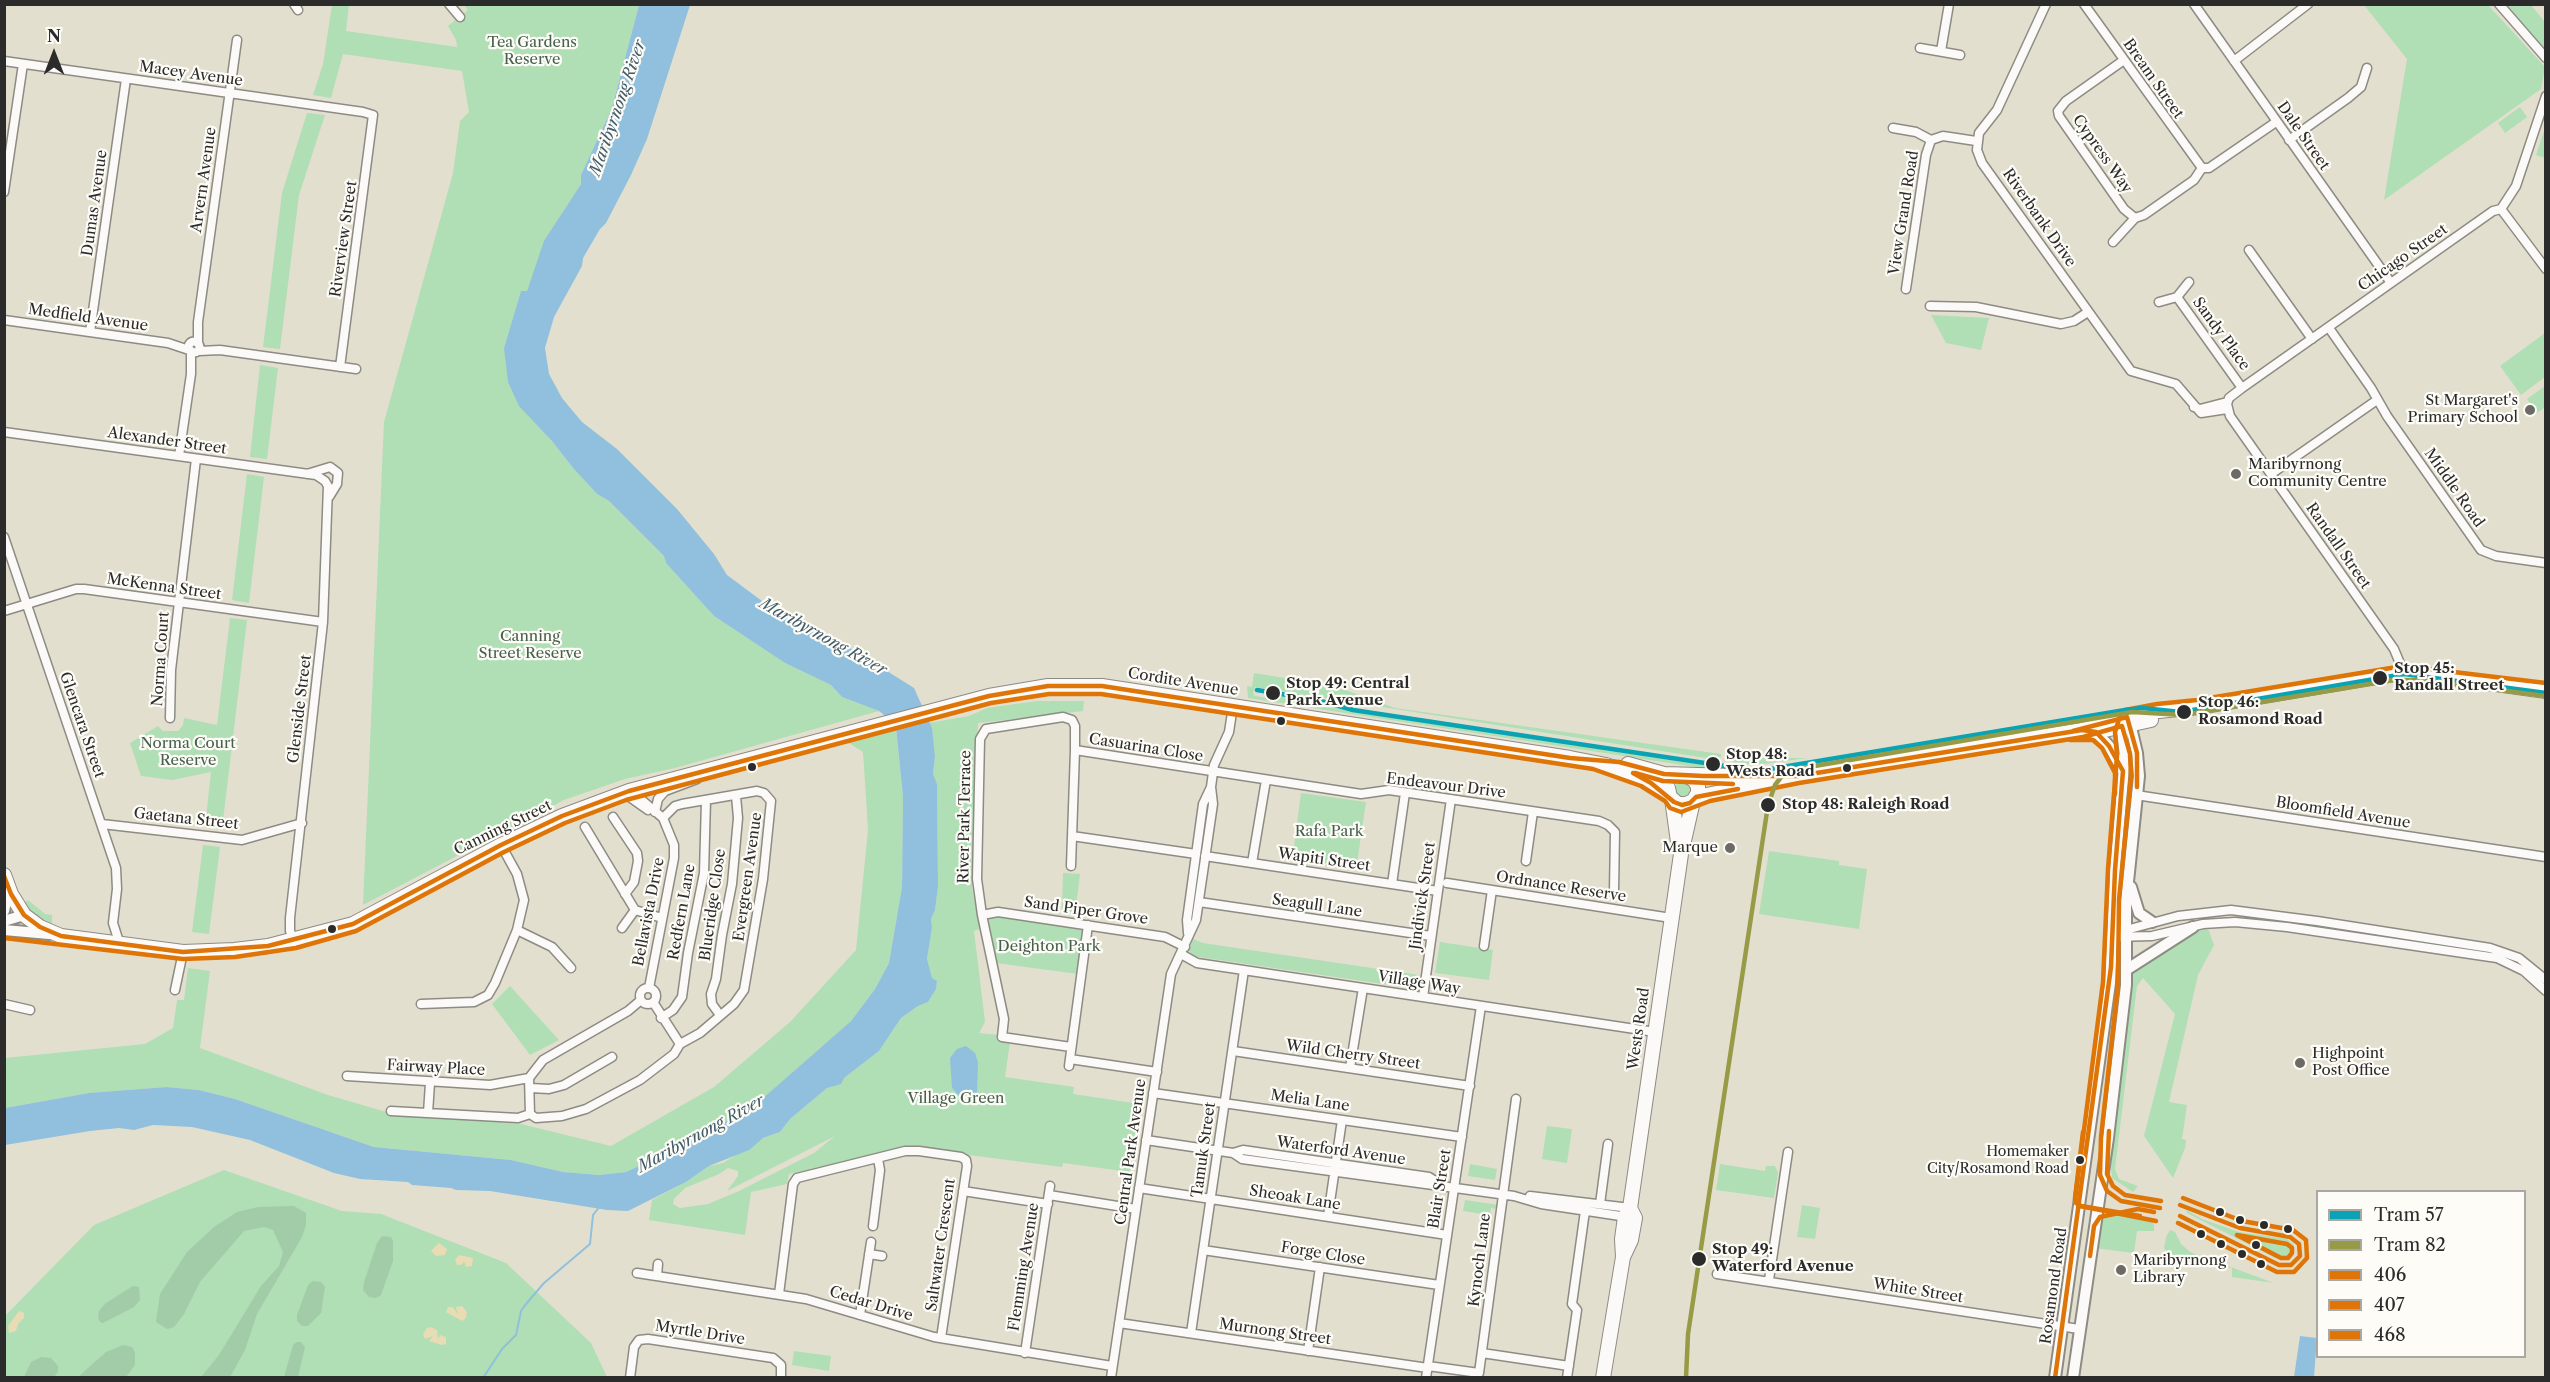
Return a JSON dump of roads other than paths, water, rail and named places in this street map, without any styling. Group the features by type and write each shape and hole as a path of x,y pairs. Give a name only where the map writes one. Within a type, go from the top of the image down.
{"main road":[{"path":"1695,799 1698,789 1696,783 1683,775 1674,778 1670,784 1671,797 1682,805 1695,799 1798,776 2089,731 2198,707 2404,673 2546,691"},
{"name":"Cordite Avenue","path":"968,701 1031,688 1086,686 1233,706 1570,758 1619,762 1659,773 1728,777 1798,776"},
{"name":"Canning Street","path":"24,915 55,935 183,952 234,950 294,941 353,924 501,845 562,816 627,792 968,701"},
{"name":"Cordite Avenue","path":"1570,758 1633,774 1671,797"},
{"name":"Wests Road","path":"1671,797 1681,854"},
{"name":"Wests Road","path":"1603,1377 1623,1257 1622,1239 1630,1214 1681,854 1695,799"},
{"path":"7,882 17,906 24,915"}],"street":[{"path":"449,4 460,17"},
{"path":"1941,51 1949,4"},
{"path":"1976,141 1978,133 1997,110 2046,4"},
{"name":"Bream Street","path":"2084,4 2202,168"},
{"name":"Dale Street","path":"2194,4 2391,283"},
{"path":"2234,61 2308,4"},
{"path":"2499,4 2546,58"},
{"name":"Arvern Avenue","path":"179,456 237,40"},
{"path":"1920,48 1960,55"},
{"name":"Cypress Way","path":"2124,60 2066,101 2058,111 2124,209 2135,218"},
{"name":"Macey Avenue","path":"4,61 373,115"},
{"path":"4,192 23,64"},
{"path":"2289,140 2361,87 2367,68"},
{"name":"Dumas Avenue","path":"90,332 126,79"},
{"name":"Chicago Street","path":"2227,406 2231,396 2242,388 2493,211 2501,209 2516,186 2546,96"},
{"name":"Riverview Street","path":"339,367 373,115"},
{"path":"2113,242 2135,218 2144,215 2194,180 2202,168 2209,168 2276,122"},
{"name":"View Grand Road","path":"1893,128 1916,132 1931,140 1943,136 1976,141"},
{"name":"View Grand Road","path":"1906,289 1926,155 1931,140"},
{"name":"Riverbank Drive","path":"1976,141 1982,162 2131,371 2176,384 2194,407 2203,413 2227,406"},
{"path":"2501,209 2546,269"},
{"path":"2249,250 2312,339"},
{"name":"Sandy Place","path":"2159,302 2177,297 2189,282"},
{"name":"Sandy Place","path":"2177,297 2242,388"},
{"path":"1930,306 1976,307 2061,324 2074,321 2088,312"},
{"name":"Medfield Avenue","path":"4,320 356,369"},
{"name":"Middle Road","path":"2329,328 2371,388 2376,400 2481,550 2489,554 2546,563"},
{"path":"2271,474 2376,400"},
{"name":"Randall Street","path":"2227,406 2271,474 2394,649 2404,673"},
{"name":"Alexander Street","path":"4,432 316,475 325,481"},
{"name":"Norma Court","path":"170,718 171,670 196,459"},
{"path":"307,474 330,467 338,473 338,484 328,498"},
{"name":"Glenside Street","path":"294,941 290,931 290,918 323,622 328,498 328,486 325,481"},
{"name":"Glencara Street","path":"4,537 118,876 113,923 120,945"},
{"name":"McKenna Street","path":"4,611 76,589 84,589 323,622"},
{"name":"Central Park Avenue","path":"1111,1377 1171,974 1196,920 1213,804 1211,787 1213,772 1230,732 1233,706"},
{"name":"River Park Terrace","path":"1071,866 1075,750 1075,726 1072,720 1066,717 988,728 983,731 980,739 976,879 1004,1019 1002,1037 1071,1047"},
{"name":"Rosamond Road","path":"2055,1377 2109,993 2127,723"},
{"name":"Rosamond Road","path":"2073,1377 2108,1138 2126,970 2126,934 2139,766 2127,723"},
{"path":"2089,731 2111,749 2123,771"},
{"name":"Casuarina Close","path":"1075,750 1213,772"},
{"path":"655,812 658,799 665,791 730,765"},
{"name":"Endeavour Drive","path":"1213,772 1361,794 1389,790 1599,821 1608,825 1615,832 1614,891"},
{"path":"1252,863 1266,780"},
{"name":"Central Park Avenue","path":"1189,934 1187,920 1203,804 1211,787"},
{"name":"Evergreen Avenue","path":"391,1111 518,1118 530,1114 536,1118 546,1119 562,1116 586,1108 658,1068 674,1054 680,1044 693,1038 741,996 746,982 772,809 771,801 764,793 757,791 675,806 663,818"},
{"path":"627,792 644,809 655,812 663,818"},
{"path":"1392,884 1405,793"},
{"name":"Blueridge Close","path":"720,1015 712,1004 711,994 716,979 732,884 738,818 736,796"},
{"name":"Jindivick Street","path":"1423,997 1451,799"},
{"path":"2121,804 2136,800"},
{"name":"Bloomfield Avenue","path":"2136,800 2546,857"},
{"name":"Redfern Lane","path":"661,1018 673,1010 682,998 688,953 704,873 706,801"},
{"path":"1526,861 1533,812"},
{"path":"613,817 637,853 638,861 634,882 625,894"},
{"name":"Bellavista Drive","path":"649,988 674,858 674,845 663,818"},
{"name":"Gaetana Street","path":"102,824 242,840 302,823"},
{"path":"585,827 635,910 662,918"},
{"path":"1072,836 1196,854"},
{"path":"2118,843 2133,844"},
{"path":"421,1004 466,1003 488,995 495,983 523,912 522,888 501,845"},
{"name":"Wapiti Street","path":"1206,856 1438,891"},
{"path":"2130,874 2136,907 2142,916 2152,922"},
{"path":"4,911 7,882"},
{"name":"Ordnance Reserve","path":"1446,883 1671,918"},
{"path":"1484,946 1492,890"},
{"name":"Seagull Lane","path":"1199,902 1431,936"},
{"path":"622,928 635,910"},
{"path":"2126,934 2152,922 2178,916 2231,910 2317,921 2500,951 2529,965 2546,980"},
{"name":"Sand Piper Grove","path":"982,915 998,912 1165,937 1183,951"},
{"path":"4,921 24,915"},
{"path":"2113,934 2152,936 2193,927 2244,922 2488,956 2505,960 2524,971 2546,991"},
{"path":"99,942 113,923"},
{"path":"1088,925 1069,1063 1157,1072"},
{"path":"2126,970 2193,927"},
{"name":"Canning Street","path":"4,930 55,935"},
{"path":"517,930 544,940 571,968"},
{"name":"Village Way","path":"1183,951 1197,963 1655,1032"},
{"path":"175,990 183,952"},
{"name":"Tamuk Street","path":"1191,1333 1244,970"},
{"path":"653,1002 646,1004 641,1000 640,993 649,988 655,993 653,1002 661,1018 680,1044"},
{"path":"1350,1068 1363,988"},
{"path":"530,1114 529,1078 543,1060 628,1011 641,1000"},
{"path":"4,1004 30,1010"},
{"name":"Blair Street","path":"1428,1370 1481,1006"},
{"name":"Wild Cherry Street","path":"1233,1051 1470,1086"},
{"path":"530,1089 549,1089 564,1084 612,1057"},
{"name":"Fairway Place","path":"347,1076 490,1085 529,1078"},
{"path":"428,1113 430,1083"},
{"name":"Melia Lane","path":"1153,1093 1462,1137"},
{"name":"Kynoch Lane","path":"1428,1370 1479,1373 1516,1099"},
{"path":"1328,1216 1342,1120"},
{"name":"Waterford Avenue","path":"1146,1140 1233,1153 1242,1159 1335,1168 1428,1186 1600,1204 1630,1214"},
{"path":"1600,1204 1608,1144"},
{"name":"Saltwater Crescent","path":"779,1294 793,1184 797,1178 905,1151 961,1157 966,1160 963,1191 941,1338"},
{"path":"1769,1281 1788,1152"},
{"path":"873,1226 880,1170 879,1159"},
{"name":"Sheoak Lane","path":"1139,1188 1447,1234"},
{"path":"963,1191 1049,1195 1136,1209"},
{"name":"Flemming Avenue","path":"1025,1353 1049,1195"},
{"name":"Waterford Avenue","path":"1514,1196 1541,1204 1585,1211 1630,1214"},
{"path":"2082,1196 2098,1197"},
{"path":"1567,1377 1577,1310 1572,1304 1585,1211"},
{"path":"860,1315 871,1242"},
{"name":"Forge Close","path":"1203,1250 1439,1285"},
{"path":"869,1254 882,1256"},
{"path":"657,1276 658,1264"},
{"path":"1308,1351 1320,1267"},
{"name":"Cedar Drive","path":"637,1273 806,1299 941,1338 1112,1366"},
{"name":"White Street","path":"1717,1274 2079,1329"},
{"name":"Murnong Street","path":"1119,1323 1428,1370"},
{"name":"Myrtle Drive","path":"630,1377 634,1347 639,1340 648,1338 773,1358 781,1365 781,1377"},
{"path":"1482,1353 1569,1366"}],"water":[{"name":"Maribyrnong River","path":"639,5 690,5 647,139 606,223 583,258 582,266 554,317 545,348 549,374 562,398 582,422 617,449 677,509 714,554 727,575 766,604 804,627 847,646 914,688 932,728 935,757 933,774 937,784 938,887 935,910 931,919 932,928 927,959 932,978 937,981 936,989 928,1002 901,1018 879,1051 844,1078 841,1084 827,1088 790,1119 780,1132 763,1138 749,1150 709,1166 686,1182 628,1211 607,1210 490,1191 456,1190 412,1185 408,1182 360,1179 334,1173 250,1140 192,1127 153,1125 134,1130 119,1128 5,1145 5,1108 89,1093 166,1087 199,1090 235,1099 374,1147 511,1160 563,1172 599,1175 626,1172 670,1152 754,1106 851,1021 875,989 889,963 902,887 903,797 896,728 893,722 879,711 842,697 831,685 785,663 714,616 666,563 664,556 609,501 597,494 573,468 552,441 519,406 508,382 504,348 521,291 527,291 544,241 581,184 581,175 612,108"},
{"path":"966,1046 975,1053 978,1062 977,1092 973,1101 966,1103 952,1088 950,1058 957,1049"},
{"path":"2300,1336 2316,1338 2314,1377 2294,1377"}],"waterway":[{"path":"483,1378 502,1349 516,1335 521,1311 526,1304 544,1283 590,1244 593,1215 600,1206"}],"tram line":[{"name":"57","path":"1257,690 1317,700 1353,710 1758,771 2125,710 2142,708 2181,712 2404,674 2546,693"},
{"name":"82","path":"1686,1378 1688,1334 1768,805 1775,785 1782,776 1803,768 2132,712 2183,715 2394,680 2424,680 2545,696"}],"place":[{"name":"St Margaret's Primary School","path":"2530,410"},
{"name":"Maribyrnong Community Centre","path":"2236,474"},
{"name":"Stop 45: Randall Street","path":"2380,678"},
{"name":"Stop 49: Central Park Avenue","path":"1273,693"},
{"name":"Stop 46: Rosamond Road","path":"2184,712"},
{"name":"Stop 48: Wests Road","path":"1713,764"},
{"name":"Stop 48: Raleigh Road","path":"1768,805"},
{"name":"Marque","path":"1730,848"},
{"name":"Highpoint Post Office","path":"2300,1063"},
{"name":"Homemaker City/Rosamond Road","path":"2080,1160"},
{"name":"Stop 49: Waterford Avenue","path":"1699,1259"},
{"name":"Maribyrnong Library","path":"2121,1270"}],"park label":[{"name":"Tea Gardens Reserve","path":"532,52"},
{"name":"Canning Street Reserve","path":"530,646"},
{"name":"Norma Court Reserve","path":"188,752"},
{"name":"Rafa Park","path":"1329,832"},
{"name":"Deighton Park","path":"1049,947"},
{"name":"Village Green","path":"956,1099"}]}
